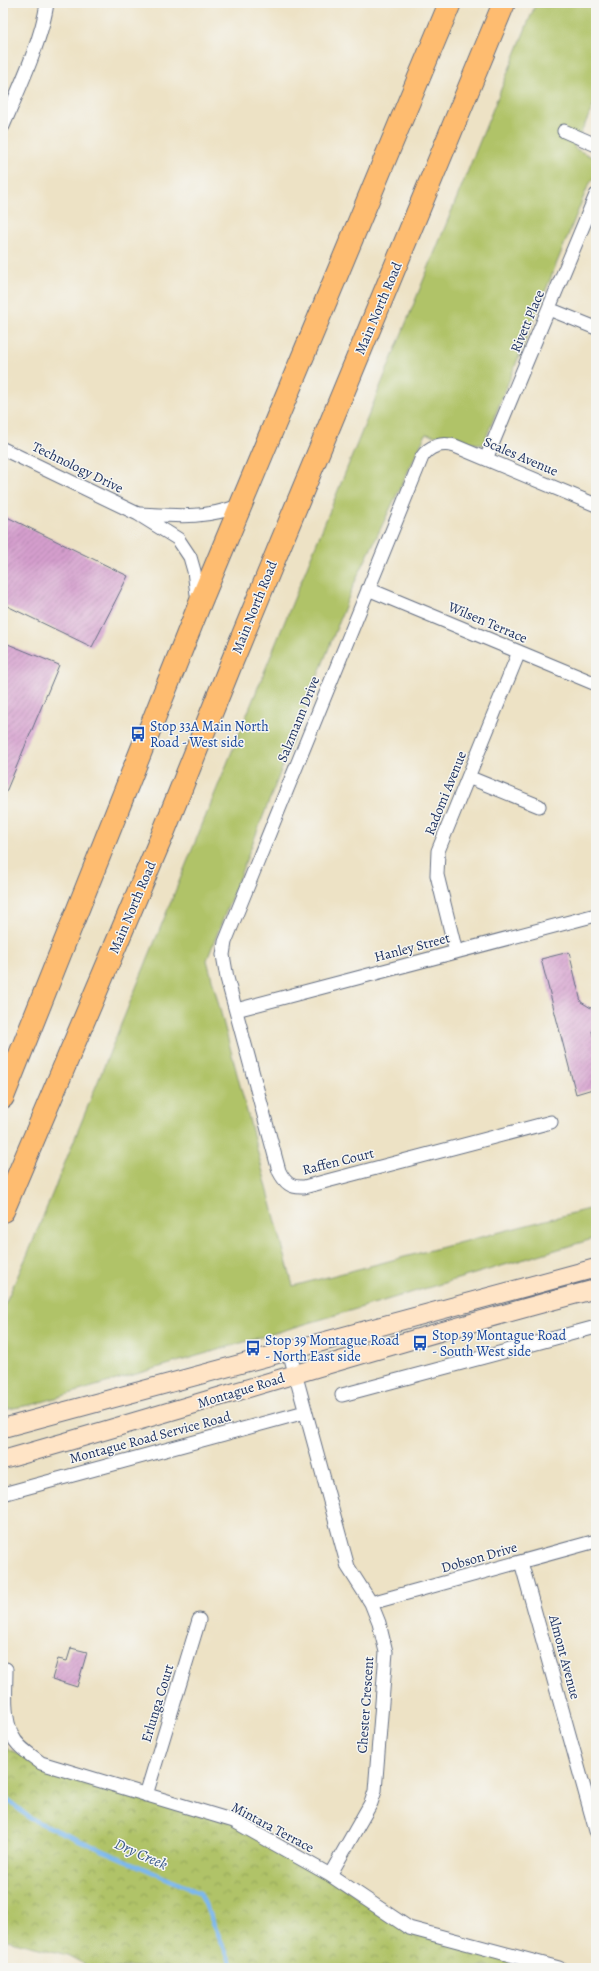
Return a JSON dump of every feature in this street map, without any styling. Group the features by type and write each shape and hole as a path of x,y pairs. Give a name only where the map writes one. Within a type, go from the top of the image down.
{"highway":[{"path":"3,1097 198,608 450,3"},
{"name":"Main North Road","path":"3,1211 162,836 236,649 504,3"}],"main road":[{"name":"Montague Road","path":"3,1428 596,1268"},
{"name":"Montague Road","path":"3,1460 155,1417 295,1373 596,1289"}],"street":[{"path":"3,126 38,35 47,3"},
{"path":"564,131 596,145"},
{"name":"Rivett Place","path":"486,459 596,195"},
{"path":"549,309 596,328"},
{"name":"Scales Avenue","path":"432,447 448,443 596,504"},
{"name":"Salzmann Drive","path":"236,1010 224,963 224,949 422,457 426,451 432,447"},
{"name":"Technology Drive","path":"3,449 138,514 178,539 190,558 194,571 198,608"},
{"name":"Technology Drive","path":"138,514 201,516 216,514 241,505"},
{"name":"Wilsen Terrace","path":"368,589 596,684"},
{"name":"Radomi Avenue","path":"456,952 437,875 438,851 519,652"},
{"path":"468,777 539,806"},
{"name":"Hanley Street","path":"236,1010 596,915"},
{"name":"Raffen Court","path":"236,1010 279,1171 283,1180 289,1185 297,1188 551,1122"},
{"path":"342,1395 596,1327"},
{"name":"Chester Crescent","path":"289,1351 348,1567 371,1603 379,1623 386,1652 375,1791 371,1803 330,1875"},
{"name":"Montague Road Service Road","path":"3,1494 305,1412"},
{"name":"Dobson Drive","path":"371,1603 596,1541"},
{"name":"Almont Avenue","path":"521,1562 596,1831"},
{"name":"Erlunga Court","path":"146,1795 199,1620"},
{"name":"Mintara Terrace","path":"6,1669 8,1719 12,1736 22,1748 41,1763 234,1821 330,1875 409,1928 558,1968"}],"green space":[{"path":"536,3 596,3 596,100 574,148 596,159 596,175 588,186 483,445 426,434 353,586 207,960 293,1286 596,1207 596,1238 35,1404 3,1410 3,1308 29,1251"},
{"path":"3,1747 48,1765 234,1821 409,1928 559,1968 92,1968 67,1955 3,1939"}],"building":[{"path":"3,515 128,576 92,647 3,604"},
{"path":"3,642 59,665 3,799"},
{"path":"569,952 581,1002 596,1011 596,1030 592,1031 596,1047 596,1088 576,1094 541,959"},
{"path":"71,1648 87,1652 77,1687 52,1679 58,1659 67,1661"}],"waterway":[{"name":"Dry Creek","path":"3,1796 31,1819 200,1893 233,1968"}],"place":[{"name":"Stop 33A Main North Road - West side","path":"138,734"},
{"name":"Stop 39 Montague Road - South West side","path":"420,1343"},
{"name":"Stop 39 Montague Road - North East side","path":"253,1348"}]}
